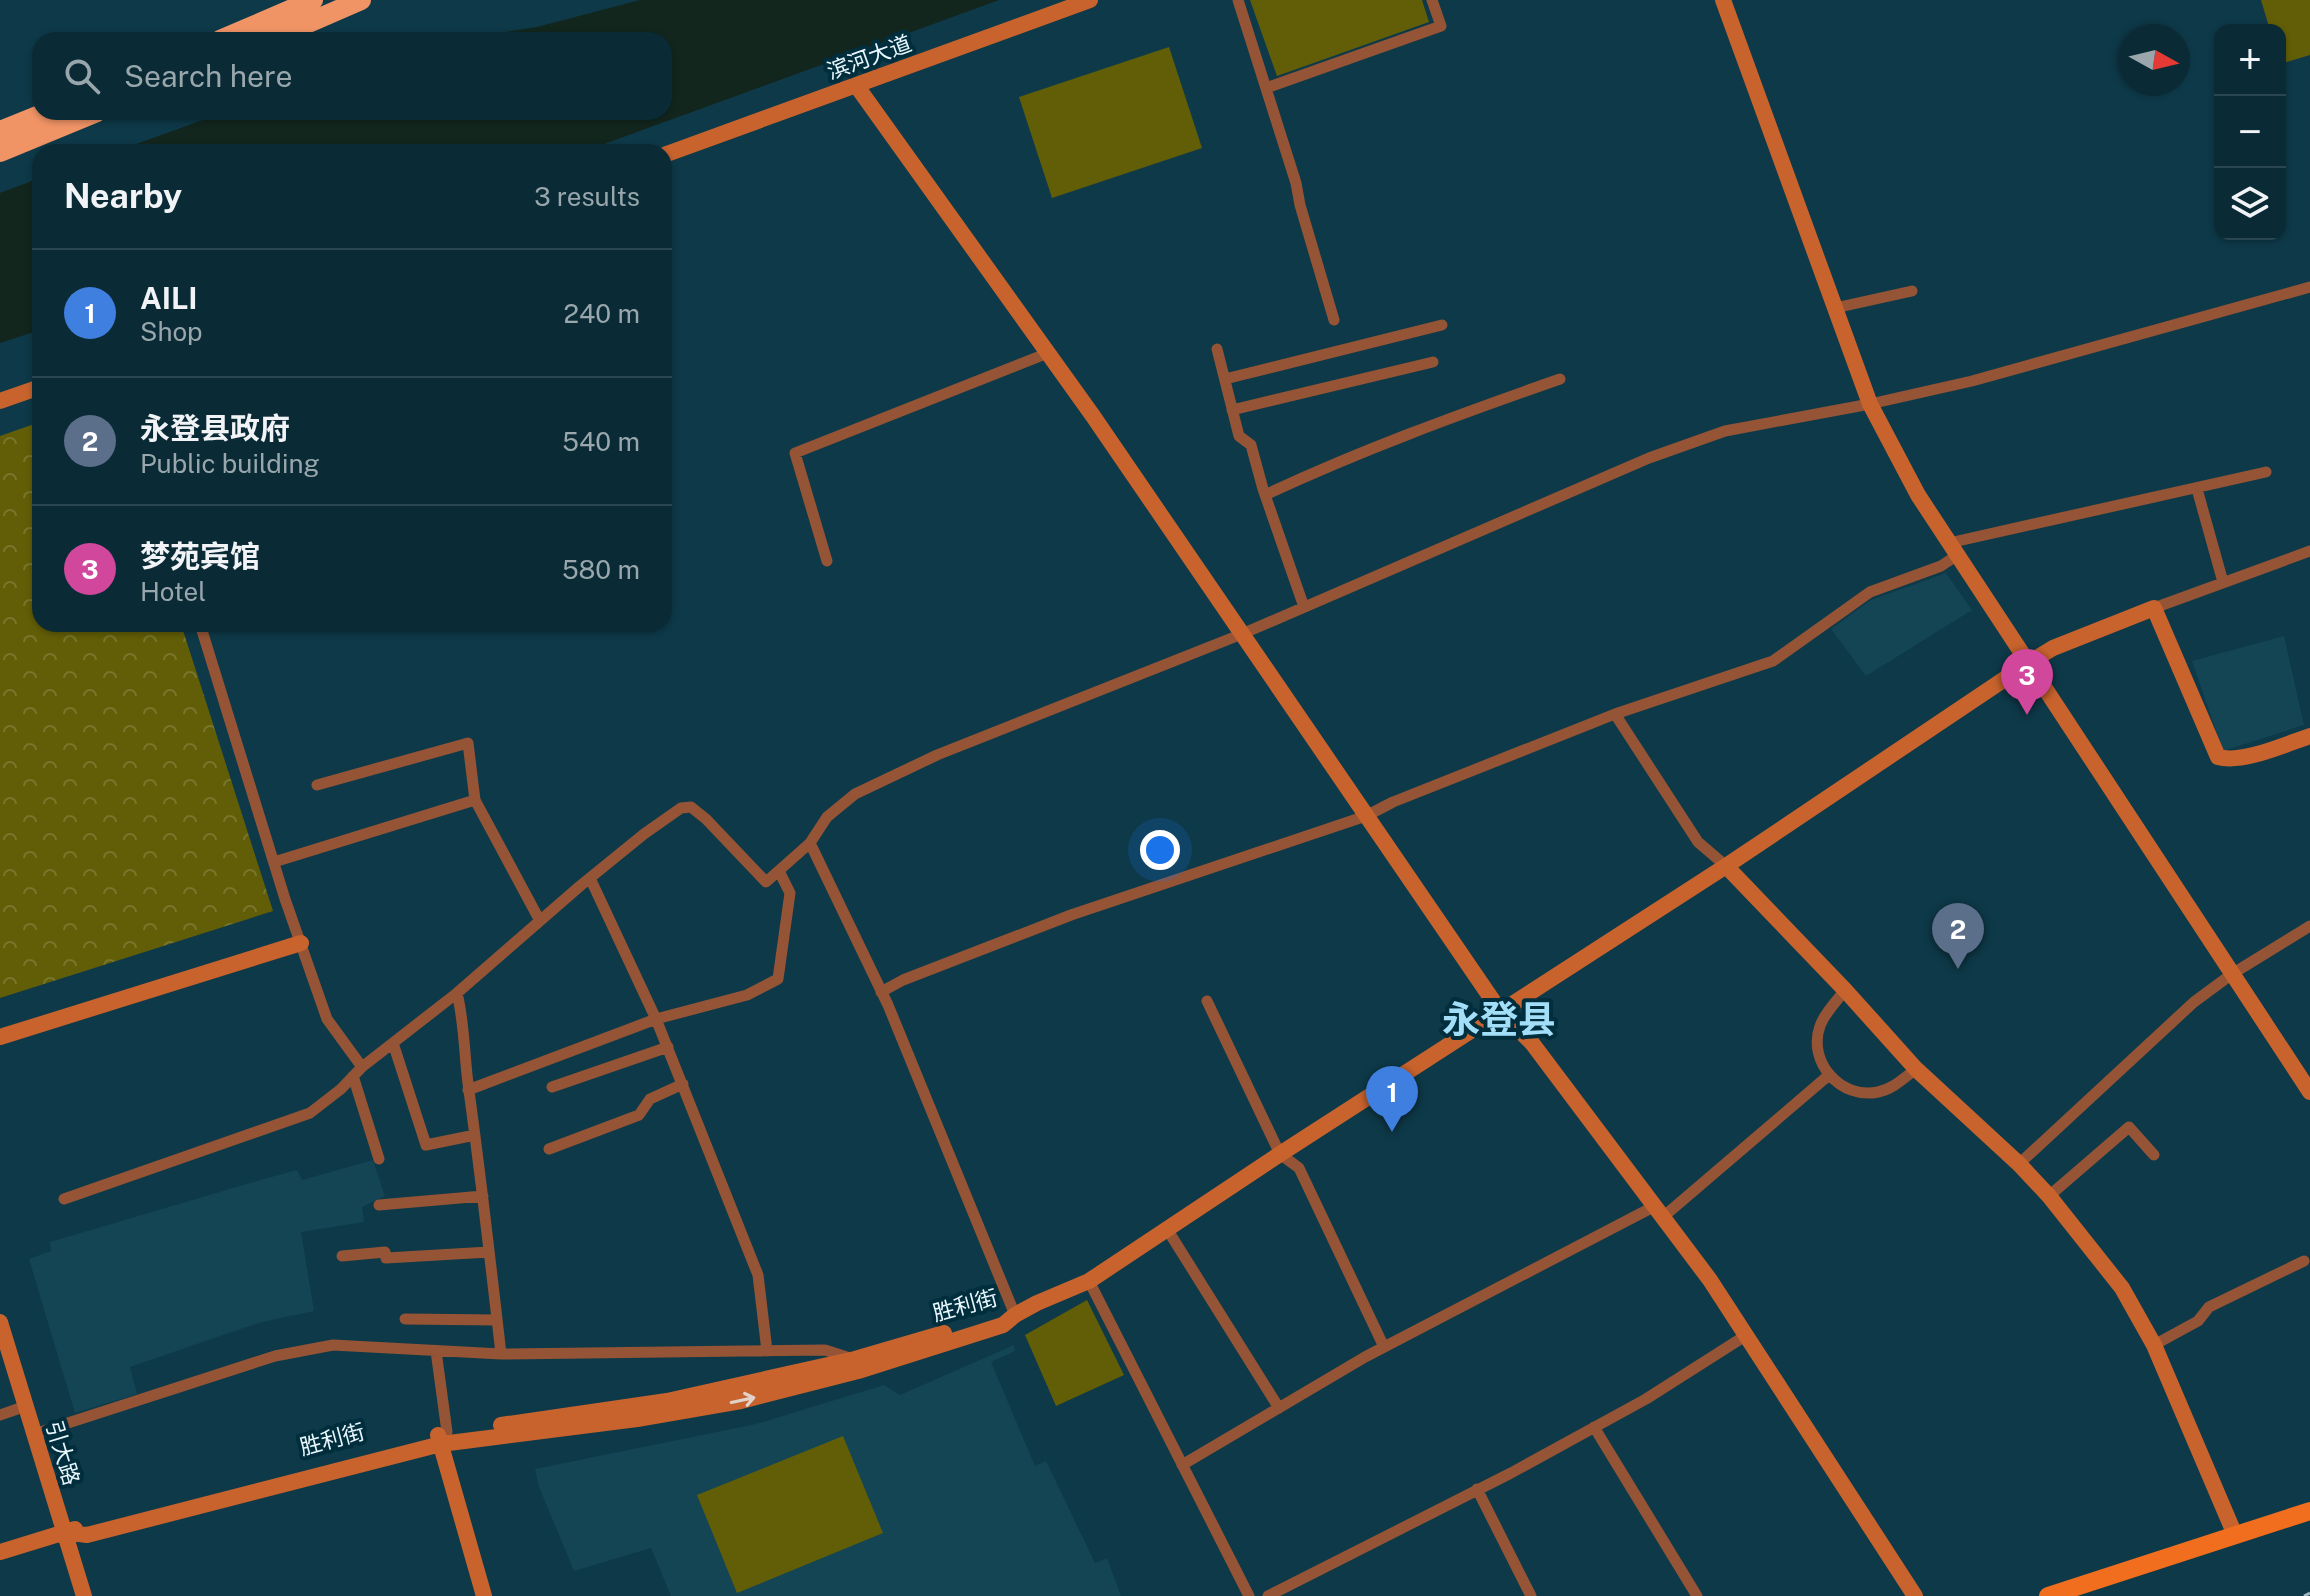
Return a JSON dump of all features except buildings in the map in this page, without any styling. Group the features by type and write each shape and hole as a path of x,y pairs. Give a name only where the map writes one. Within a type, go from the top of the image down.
{"highway":[{"path":"239,32 313,0"},
{"path":"287,32 361,0"},
{"path":"0,131 32,118"},
{"path":"0,152 78,120"}],"main road":[{"path":"2048,1596 2310,1511"}],"street":[{"name":"滨河大道","path":"672,152 1090,0"},
{"path":"1238,0 1296,183 1334,320"},
{"path":"1266,88 1441,26 1432,0"},
{"path":"1723,0 1870,404 1918,495 2310,1092"},
{"path":"856,85 1048,353 1500,1011 1532,1043 1710,1280 1915,1596"},
{"path":"64,1199 310,1113 457,993 590,878 681,808 691,807 706,819 766,882 810,843 827,817 855,794 937,755 1242,634 1649,458 1725,431 1972,381 2310,287"},
{"path":"1835,308 1912,291"},
{"path":"1225,379 1442,325"},
{"path":"1217,349 1239,436 1251,445 1304,607"},
{"path":"827,561 795,453 1048,353"},
{"path":"1232,410 1433,362"},
{"path":"1265,495 1415,430 1560,379"},
{"path":"0,401 32,390"},
{"path":"881,992 903,980 1071,915 1366,816 1393,802 1615,714 1773,661 1870,592 1941,566 1953,550 2266,472"},
{"path":"2197,489 2223,582"},
{"path":"810,843 881,992 1015,1315 1089,1281 1726,866 2053,648 2310,551"},
{"path":"2154,608 2218,757 2227,760 2241,757 2310,736"},
{"path":"202,632 327,1019 358,1071 379,1159"},
{"path":"1615,714 1698,842 1726,866 1916,1069 2019,1164 2049,1196 2122,1288 2154,1345 2235,1535"},
{"path":"317,785 468,743 475,800 540,921"},
{"path":"274,862 475,800"},
{"path":"468,1090 656,1019 747,995 778,979 790,893 779,871"},
{"path":"590,878 668,1047 758,1275 767,1351"},
{"path":"2019,1164 2194,1002 2232,974 2310,926"},
{"path":"0,1037 301,943"},
{"path":"1845,990 1824,1018 1818,1035 1820,1060 1829,1075 1847,1089 1870,1093 1893,1086 1916,1069"},
{"path":"457,993 462,1013 468,1090 501,1354"},
{"path":"1207,1001 1280,1154 1299,1168 1384,1347"},
{"path":"393,1043 426,1145 475,1135"},
{"path":"552,1087 668,1047"},
{"path":"1182,1465 1384,1347 1659,1212 1829,1075"},
{"path":"549,1149 639,1115 650,1099 683,1084"},
{"path":"2049,1196 2129,1127 2154,1155"},
{"path":"379,1205 483,1196"},
{"path":"1167,1229 1279,1408"},
{"path":"342,1256 385,1252 386,1258 489,1252"},
{"path":"2154,1345 2198,1321 2209,1307 2304,1261"},
{"path":"1089,1281 1249,1596"},
{"name":"胜利街","path":"0,1552 64,1532 87,1535 442,1437 667,1401 855,1359 1000,1316 1015,1315"},
{"name":"胜利街","path":"442,1437 637,1419 741,1401 872,1367 1003,1325 1015,1315"},
{"path":"405,1319 497,1320"},
{"name":"引大路","path":"0,1322 84,1596"},
{"path":"1268,1596 1511,1473 1646,1399 1745,1336"},
{"path":"34,1434 275,1356 333,1345 501,1354 825,1350 855,1359"},
{"path":"436,1351 442,1437 484,1596"},
{"path":"0,1415 26,1406"},
{"path":"1594,1427 1697,1596"},
{"path":"1477,1489 1531,1596"}],"shaded area":[{"path":"640,0 999,0 672,119 672,32 505,32 537,27"},
{"path":"203,120 670,120 604,144 136,144"},
{"path":"32,181 32,333 0,343 0,193"},
{"path":"1946,573 1972,610 1866,676 1831,629 1871,600"},
{"path":"2284,636 2304,725 2223,751 2192,661"},
{"path":"373,1160 385,1196 362,1207 364,1222 301,1232 314,1311 258,1323 130,1367 137,1394 75,1413 29,1259 51,1251 50,1242 264,1179 297,1170 302,1180"},
{"path":"1014,1345 1015,1351 991,1362 1035,1466 1046,1461 1095,1563 1107,1558 1121,1596 671,1596 651,1548 574,1571 539,1487 535,1469 756,1424 884,1385 900,1395"}],"green space":[{"path":"1250,0 1422,0 1429,22 1277,76"},
{"path":"2261,0 2310,0 2310,55 2286,62 2286,24 2268,24"},
{"path":"1169,47 1202,148 1052,198 1019,97"},
{"path":"32,425 32,632 184,632 273,911 0,998 0,436"},
{"path":"1087,1300 1124,1375 1056,1406 1025,1335"},
{"path":"843,1436 883,1533 737,1593 697,1495"}],"railway":[{"path":"2304,1596 2310,1593"}],"place":[{"name":"梦苑宾馆","path":"2027,715"},
{"name":"永登县政府","path":"1958,969"},
{"name":"AILI","path":"1392,1132"}],"district":[{"name":"永登县","path":"1499,1020"}]}
